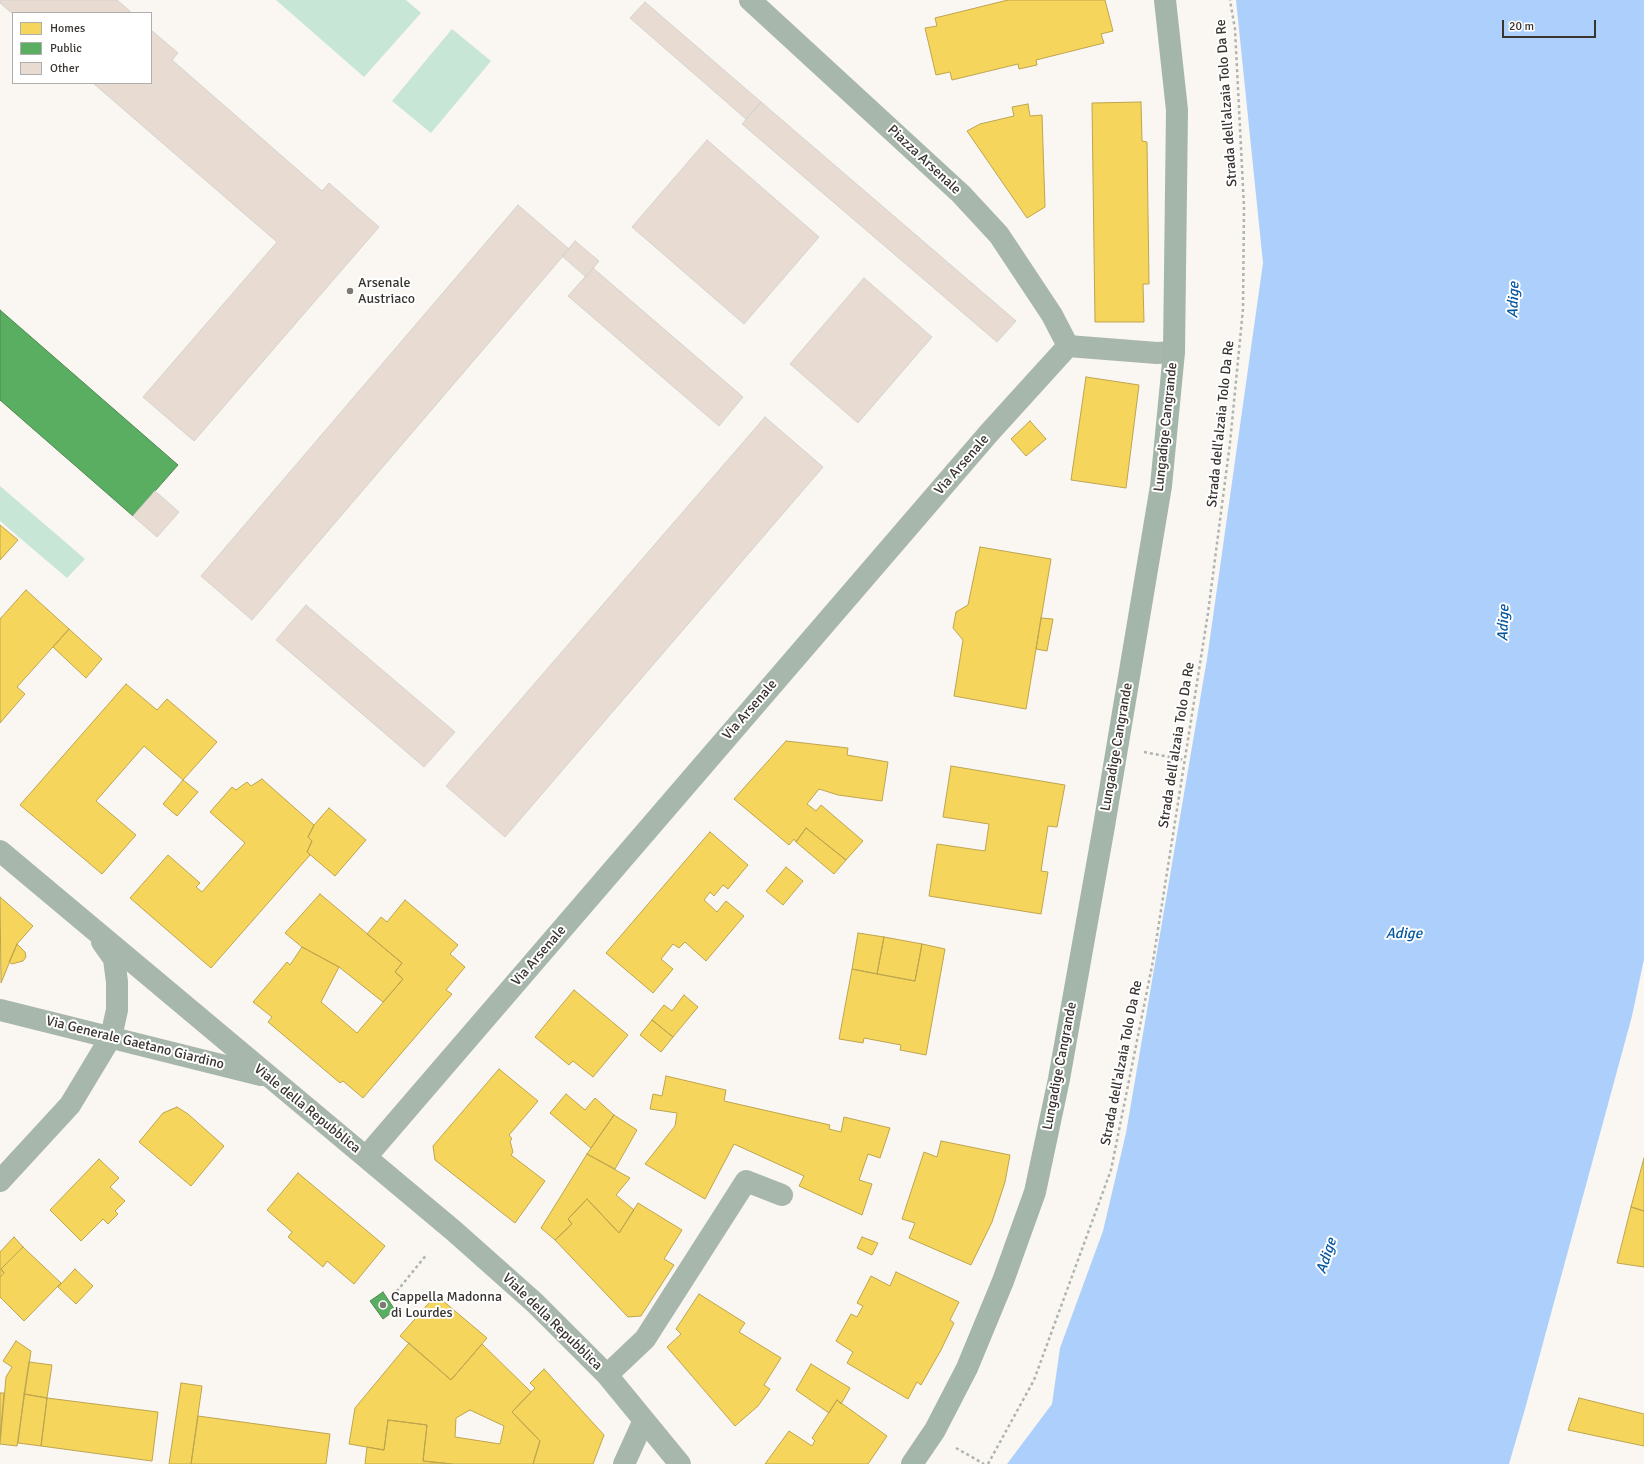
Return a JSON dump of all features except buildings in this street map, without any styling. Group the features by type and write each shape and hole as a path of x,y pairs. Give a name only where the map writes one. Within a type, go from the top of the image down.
{"street":[{"name":"Piazza Arsenale","path":"750,0 961,194 999,235 1052,315 1068,346"},
{"name":"Lungadige Cangrande","path":"912,1464 935,1430 967,1368 1003,1281 1035,1192 1059,1079 1118,746 1161,486 1174,352 1177,110 1165,0"},
{"path":"1068,346 1157,353 1174,352"},
{"name":"Via Arsenale","path":"366,1157 979,445 1068,346"},
{"name":"Viale della Repubblica","path":"0,851 454,1231 535,1303 607,1375 680,1464"},
{"path":"0,1181 70,1105 111,1037 117,1010 117,982 114,958 92,929"},
{"name":"Via Generale Gaetano Giardino","path":"0,1010 269,1077"},
{"name":"Viale della Repubblica","path":"607,1375 645,1339 746,1181 782,1194"},
{"path":"624,1464 644,1420"}],"path":[{"name":"Strada dell'alzaia Tolo Da Re","path":"988,1464 1034,1380 1111,1170 1152,961 1208,613 1230,451 1243,309 1244,207 1235,29 1230,0"},
{"path":"1118,746 1185,760"},
{"path":"393,1296 428,1254"},
{"path":"949,1444 984,1464"}],"green space":[{"path":"276,0 406,0 421,13 364,77"},
{"path":"452,29 491,61 431,133 392,101"},
{"path":"0,486 85,559 67,578 0,521"}],"water":[{"name":"Adige","path":"1236,0 1644,0 1644,959 1632,1016 1509,1464 1007,1464 1052,1404 1060,1348 1103,1231 1126,1133 1207,659 1263,263"}],"place":[{"name":"Arsenale Austriaco","path":"350,291"},
{"name":"Cappella Madonna di Lourdes","path":"383,1305"}]}
